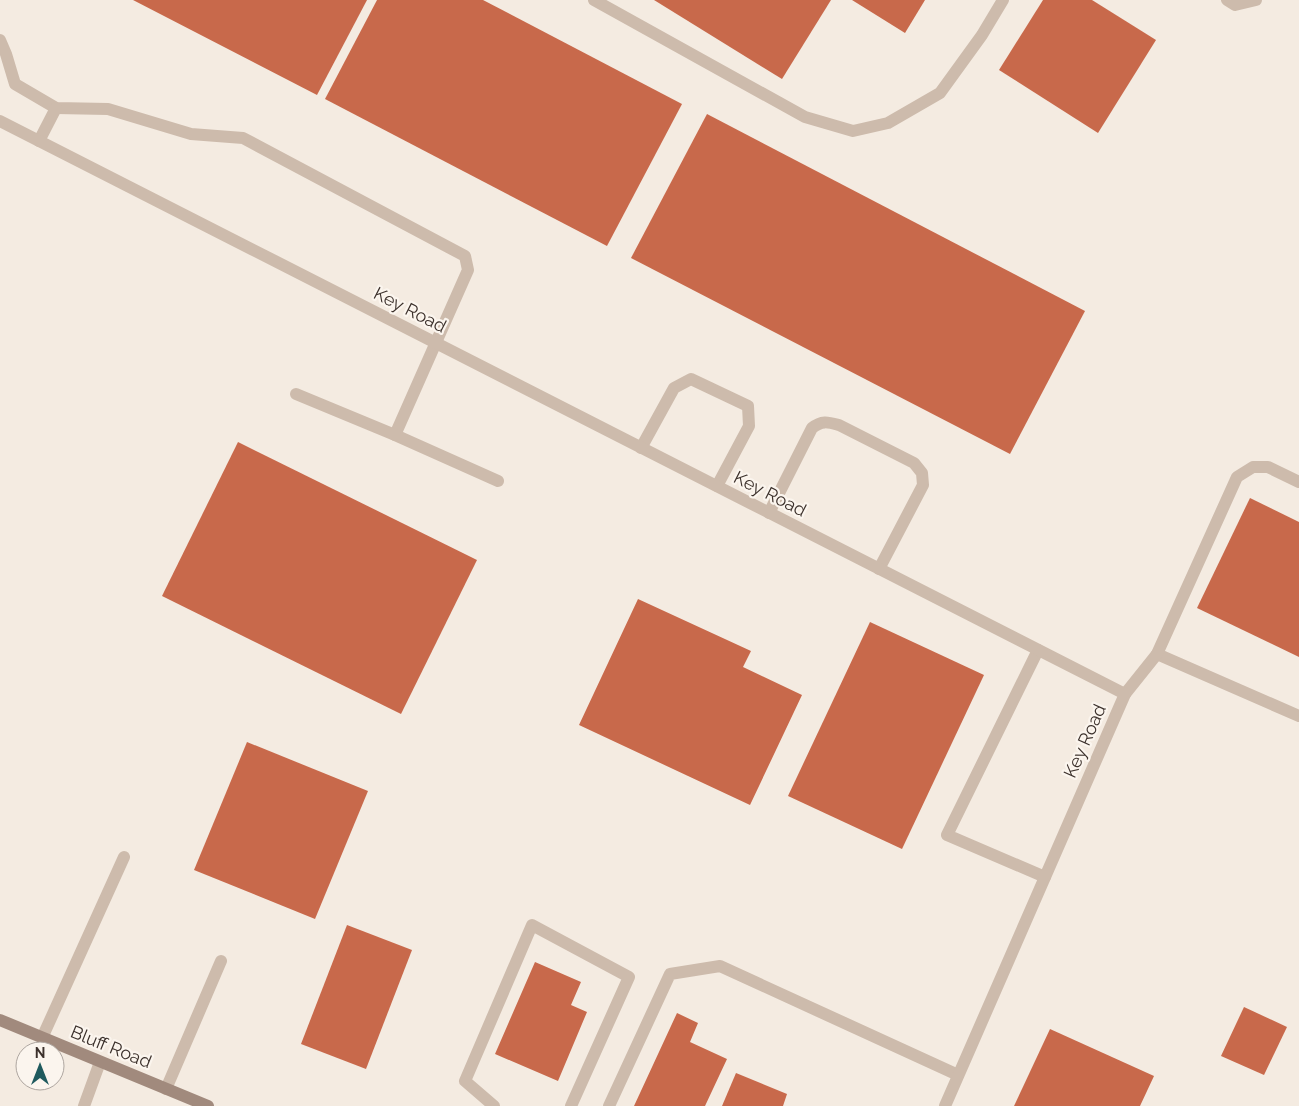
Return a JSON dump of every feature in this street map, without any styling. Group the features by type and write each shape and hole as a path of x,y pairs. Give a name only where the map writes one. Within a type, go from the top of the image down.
{"main road":[{"name":"Bluff Road","path":"0,1020 208,1106"}],"street":[{"path":"594,0 805,117 854,131 888,123 940,93 982,35 1003,0"},
{"path":"1227,0 1235,5 1256,0"},
{"path":"0,40 15,84 56,108 108,109 191,134 243,138 465,256 468,270 395,435"},
{"path":"39,141 56,108"},
{"name":"Key Road","path":"0,121 1125,694 945,1106"},
{"path":"641,448 674,388 691,379 748,406 749,426 717,486"},
{"path":"296,394 395,435 498,481"},
{"path":"769,513 812,428 818,423 829,422 839,425 914,463 922,473 923,485 879,569"},
{"path":"1125,694 1157,654 1237,477 1253,467 1268,467 1299,482"},
{"path":"1038,650 947,835 1045,877"},
{"path":"1157,654 1299,716"},
{"path":"42,1038 124,857"},
{"path":"494,1106 465,1081 532,925 629,977 571,1106"},
{"path":"166,1089 221,960"},
{"path":"609,1106 670,974 720,966 958,1075"},
{"path":"84,1106 100,1062"}],"building":[{"path":"133,0 367,0 317,95"},
{"path":"377,0 483,0 682,104 607,246 325,99"},
{"path":"654,0 831,0 782,79"},
{"path":"852,0 925,0 905,33"},
{"path":"1043,0 1092,0 1156,40 1098,133 999,70"},
{"path":"707,114 1085,311 1010,454 631,258"},
{"path":"238,442 477,560 401,714 162,596"},
{"path":"1250,498 1299,522 1299,657 1197,608"},
{"path":"638,599 751,651 743,667 802,695 750,805 579,725"},
{"path":"870,622 984,675 902,849 788,796"},
{"path":"247,742 368,791 315,919 194,870"},
{"path":"347,925 412,950 366,1069 301,1044"},
{"path":"535,962 581,982 571,1005 587,1012 558,1081 495,1054"},
{"path":"1244,1007 1287,1027 1264,1075 1221,1056"},
{"path":"677,1013 698,1023 690,1042 727,1059 705,1106 634,1106"},
{"path":"1050,1029 1154,1076 1140,1106 1014,1106"},
{"path":"736,1073 787,1094 783,1106 722,1106"}]}
